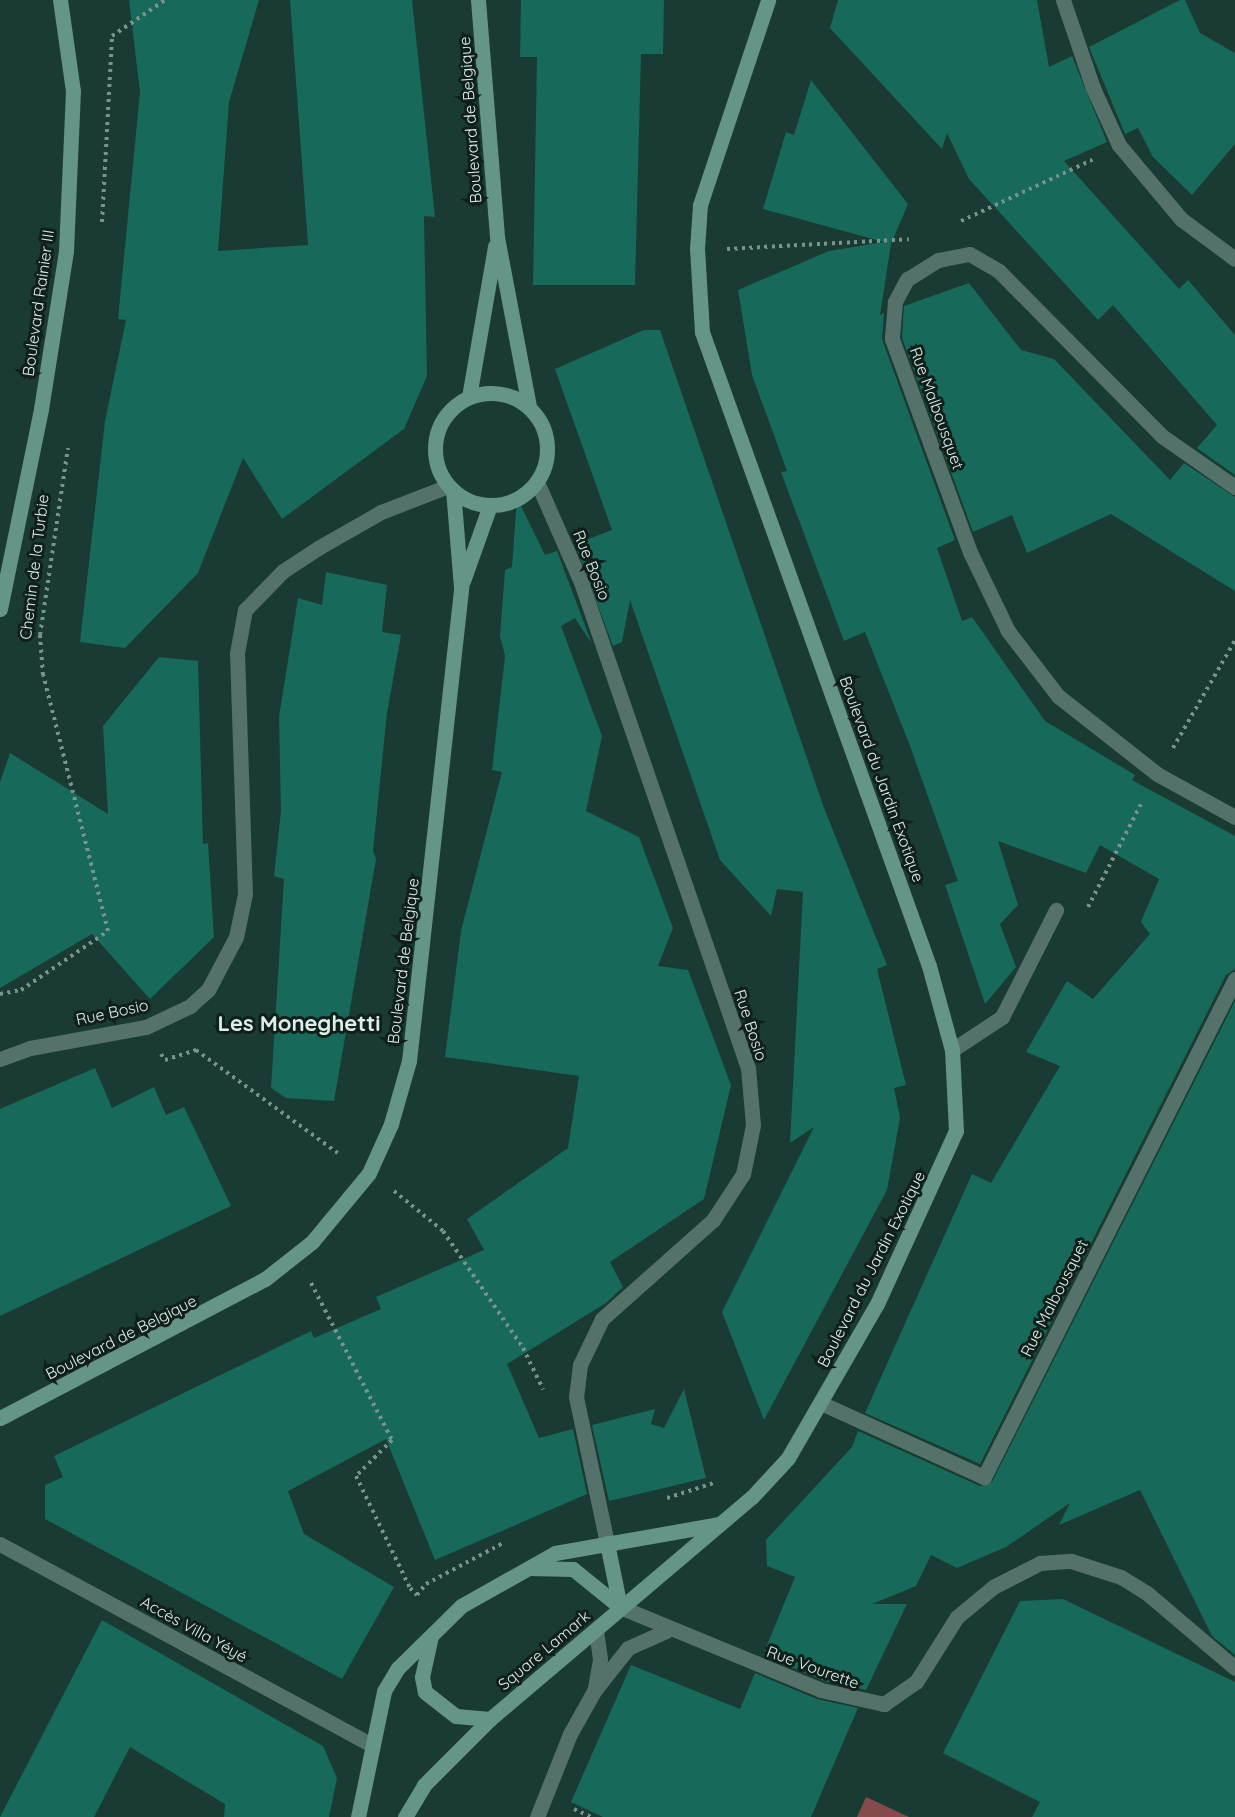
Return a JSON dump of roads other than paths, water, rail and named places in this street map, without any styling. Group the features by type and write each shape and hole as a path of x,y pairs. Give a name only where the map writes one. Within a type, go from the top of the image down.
{"main road":[{"name":"Boulevard Rainier III","path":"0,609 41,409 66,251 73,92 60,0"},
{"name":"Boulevard de Belgique","path":"478,0 497,237 529,407"},
{"name":"Boulevard du Jardin Exotique","path":"620,1607 719,1524 788,1458 823,1404 906,1245 956,1131 952,1050 863,776 723,402 702,332 697,249 700,205 717,141 768,0"},
{"name":"Boulevard de Belgique","path":"469,397 497,237"},
{"path":"510,396 529,407 548,443 537,482 516,500 490,506 451,488 435,455 436,437 442,421 469,397 510,396"},
{"name":"Boulevard de Belgique","path":"0,1418 225,1305 296,1255 369,1173 391,1124 409,1061 461,587 451,488"},
{"name":"Boulevard de Belgique","path":"461,587 490,506"},
{"path":"358,1817 370,1745 384,1691 398,1668 461,1606 555,1553 719,1524"},
{"path":"607,1543 620,1607"},
{"path":"525,1568 573,1569 620,1607"},
{"name":"Square Lamark","path":"490,1719 620,1607"},
{"path":"431,1635 422,1677 425,1692 456,1716 490,1719"},
{"path":"405,1817 424,1785 490,1719"}],"street":[{"path":"1063,0 1093,88 1119,145 1180,219 1235,259"},
{"name":"Rue Malbousquet","path":"1235,487 1162,436 999,271 969,255 938,260 907,279 895,302 892,339 970,552 1008,632 1058,696 1157,774 1235,817"},
{"name":"Rue Bosio","path":"537,482 581,582 748,1068 753,1125 743,1174 713,1220 602,1319 580,1365 576,1397 607,1543"},
{"name":"Rue Bosio","path":"0,1059 30,1048 146,1027 190,1006 208,990 236,937 245,894 237,653 245,610 282,571 318,548 381,512 451,488"},
{"path":"952,1050 1002,1017 1056,910"},
{"name":"Rue Malbousquet","path":"823,1404 984,1477 1234,981"},
{"name":"Accès Villa Yéyé","path":"0,1544 370,1745"},
{"name":"Rue Vourette","path":"620,1607 666,1631 830,1694 884,1704 916,1682 957,1617 993,1587 1040,1563 1071,1560 1111,1572 1148,1594 1235,1668"},
{"path":"594,1691 600,1659 596,1630"},
{"path":"537,1817 570,1734 594,1691 628,1648 666,1631"}],"district":[{"name":"Les Moneghetti","path":"299,1024"}]}
